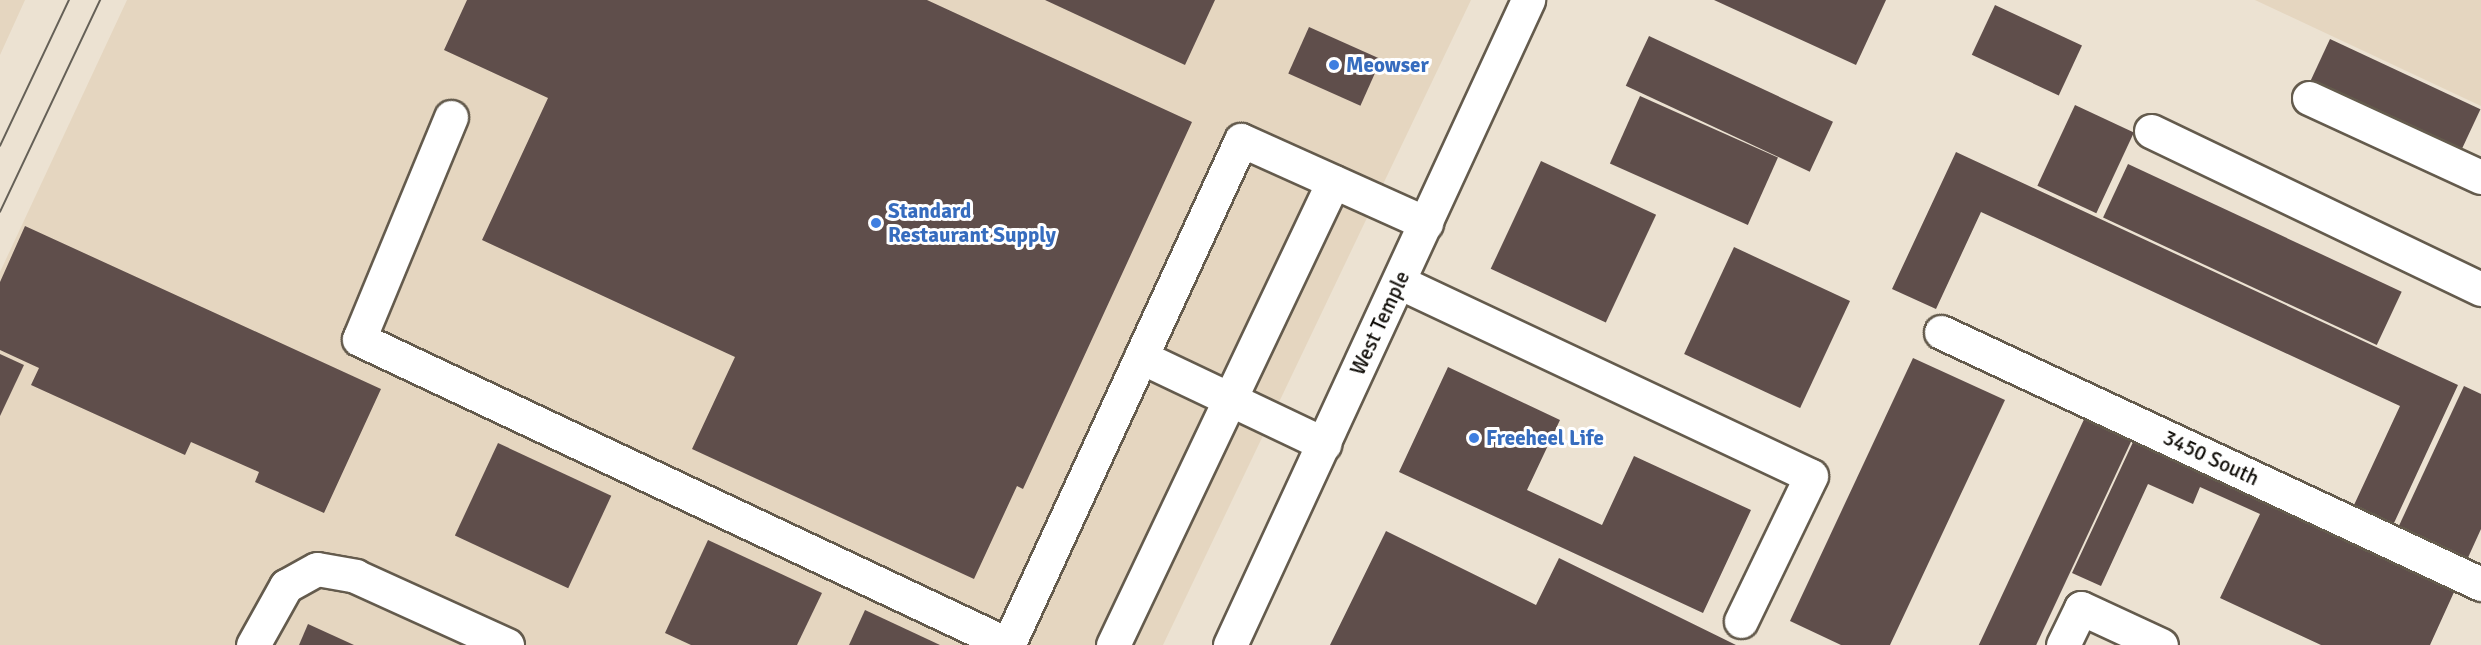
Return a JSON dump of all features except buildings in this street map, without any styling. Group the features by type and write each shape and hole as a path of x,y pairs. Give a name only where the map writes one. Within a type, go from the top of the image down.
{"street":[{"name":"West Temple","path":"1230,645 1528,0"},
{"path":"2309,98 2481,177"},
{"path":"451,117 358,339 1008,645 1241,140 1426,223"},
{"path":"2151,131 2481,289"},
{"path":"1113,645 1333,182"},
{"path":"1399,282 1811,476 1741,621"},
{"name":"3450 South","path":"1941,332 2481,584"},
{"path":"1141,357 1324,444"},
{"path":"254,645 286,586 317,569 355,576 507,645"},
{"path":"2063,645 2080,608 2161,645"}],"shaded area":[{"path":"0,0 25,0 0,55"},
{"path":"127,0 1471,0 1163,645 0,645 0,272"},
{"path":"2255,0 2481,0 2481,106"}],"tram line":[{"path":"0,146 69,0"},
{"path":"0,212 100,0"}],"place":[{"name":"Meowser","path":"1334,65"},
{"name":"Standard Restaurant Supply","path":"876,223"},
{"name":"Freeheel Life","path":"1474,438"}]}
